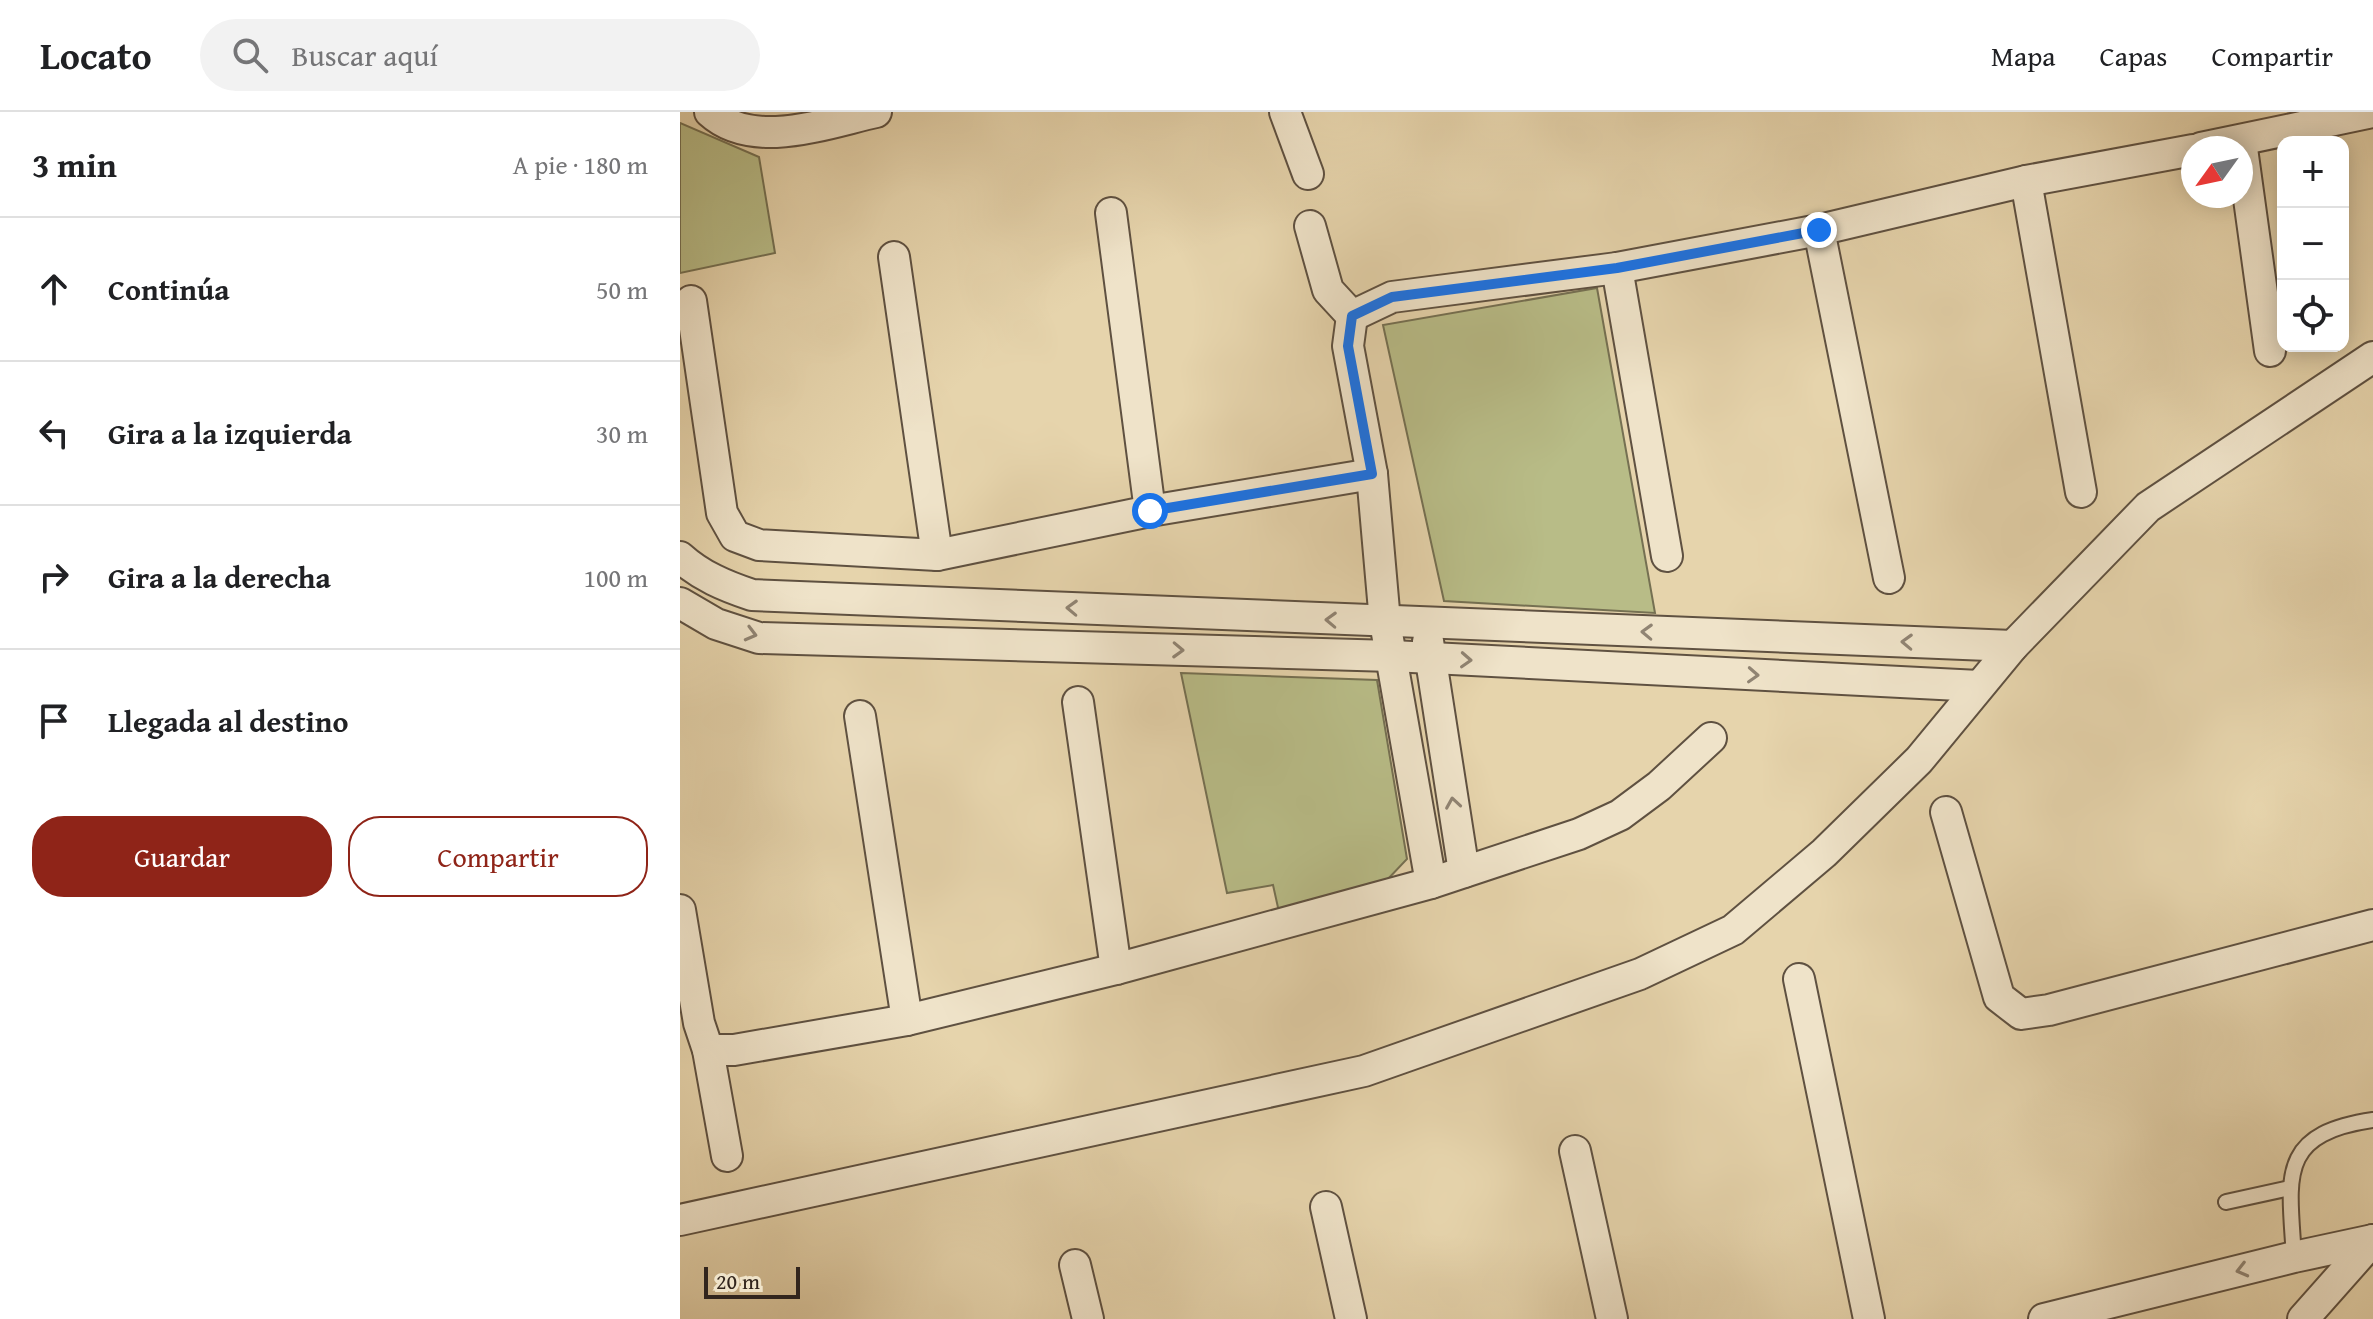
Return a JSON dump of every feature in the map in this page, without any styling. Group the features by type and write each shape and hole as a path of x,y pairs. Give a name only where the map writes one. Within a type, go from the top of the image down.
{"street":[{"path":"710,112 720,122 743,130 765,132 801,128 876,112"},
{"path":"1285,112 1308,174"},
{"path":"2253,138 2373,112"},
{"path":"1352,316 1392,297 1617,268 1819,230 2026,181 2181,152"},
{"path":"2026,181 2081,492"},
{"path":"2250,208 2270,351"},
{"path":"1111,213 1150,511"},
{"path":"1310,226 1328,290 1352,316"},
{"path":"1819,230 1889,578"},
{"path":"894,257 937,555"},
{"path":"1617,268 1667,556"},
{"path":"691,301 722,513 735,536 759,545 937,555 1150,511 1372,474"},
{"path":"1352,316 1348,346 1372,474 1385,622 1431,883"},
{"path":"680,1220 1364,1071 1640,974 1733,930 1812,862 1919,760 2013,646 2148,507 2373,357"},
{"path":"680,557 694,570 725,586 752,595 2013,646"},
{"path":"680,603 716,624 759,638 1392,656 1979,686"},
{"path":"1426,622 1429,658 1464,872"},
{"path":"1932,684 1944,644"},
{"path":"1078,702 1116,969"},
{"path":"860,716 907,1020"},
{"path":"708,1050 734,1050 907,1020 1116,969 1431,883 1579,834 1620,815 1659,786 1711,738"},
{"path":"1946,812 1999,997 2021,1014 2049,1010 2373,925"},
{"path":"680,910 699,1023 708,1050 727,1156"},
{"path":"1799,979 1869,1319"},
{"path":"1575,1151 1612,1319"},
{"path":"1326,1207 1351,1319"},
{"path":"2044,1319 2373,1240"},
{"path":"2303,1319 2373,1240"},
{"path":"1075,1265 1088,1319"}],"lane":[{"path":"2294,1257 2290,1188 2301,1150 2330,1129 2373,1120"},
{"path":"2226,1202 2290,1188"}],"green space":[{"path":"680,123 759,157 775,253 680,273"},
{"path":"1597,288 1655,613 1444,601 1383,325"},
{"path":"1181,673 1377,680 1407,859 1386,881 1279,912 1273,885 1227,893"}],"route":[{"path":"1150,511 1372,474 1348,346 1352,316 1392,297 1617,268 1819,230"}]}
